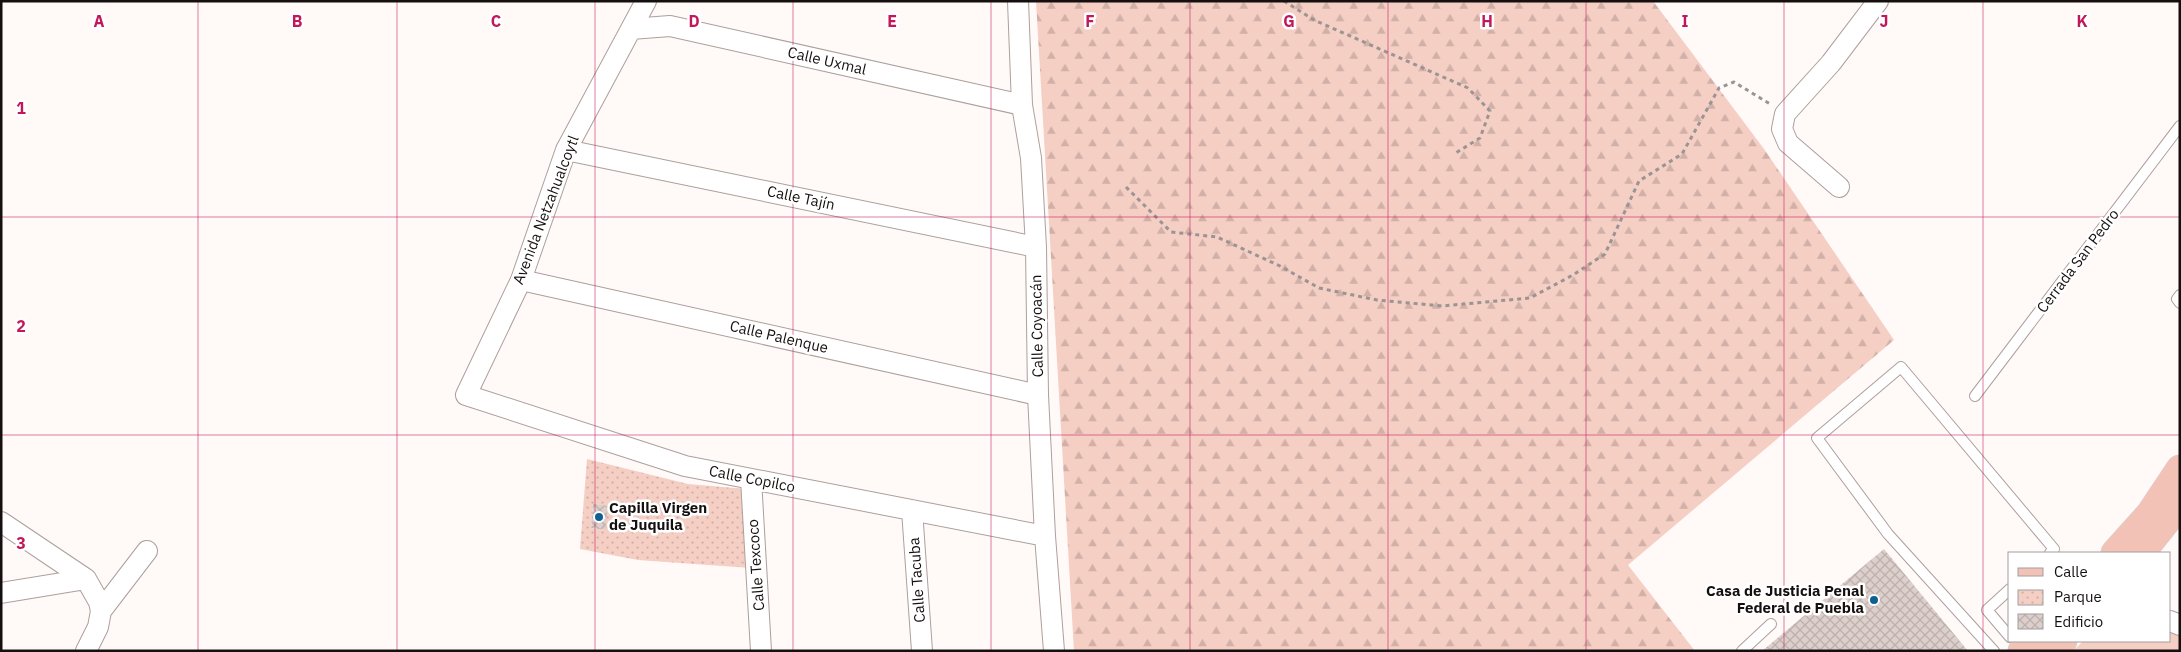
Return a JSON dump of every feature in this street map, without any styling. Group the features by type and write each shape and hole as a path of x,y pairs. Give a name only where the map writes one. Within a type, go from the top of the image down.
{"main road":[{"path":"2116,552 2150,514 2180,469"},
{"path":"2142,552 2180,504"},
{"path":"2022,651 2031,642"},
{"path":"2053,651 2062,642"}],"street":[{"name":"Avenida Netzahualcoytl","path":"466,395 521,280 566,150 646,1"},
{"name":"Calle Coyoacán","path":"1018,1 1022,105 1031,158 1036,247 1038,395 1045,536 1054,651"},
{"path":"1839,187 1788,143 1784,122 1831,64 1878,1"},
{"name":"Calle Uxmal","path":"631,29 670,26 1022,105"},
{"name":"Calle Tajín","path":"566,150 1036,247"},
{"name":"Calle Palenque","path":"521,280 1038,395"},
{"name":"Calle Copilco","path":"466,395 685,466 1045,536"},
{"name":"Calle Texcoco","path":"751,480 761,651"},
{"name":"Calle Tacuba","path":"912,510 922,651"},
{"path":"1,522 86,579 99,602 101,611 98,627 86,651"},
{"path":"101,611 147,552"},
{"path":"1,593 86,579"}],"lane":[{"name":"Cerrada San Pedro","path":"1974,396 2180,126"},
{"path":"2180,295 2177,299 2180,302"},
{"path":"1994,651 1888,534 1817,438 1902,367 2054,549 2051,552"},
{"path":"2008,592 1987,610 2008,635"},
{"path":"1742,651 1771,624"}],"path":[{"path":"1284,1 1314,20 1468,88 1490,111 1480,138 1454,154"},
{"path":"1126,188 1171,232 1217,237 1280,266 1319,288 1377,300 1442,306 1530,298 1605,254 1639,181 1682,154 1719,88 1734,82 1784,122"}],"green space":[{"path":"1036,1 1653,1 1764,149 1894,340 1628,565 1695,651 1074,651"},
{"path":"587,459 688,484 746,489 751,568 638,560 580,549","holes":["593,504 605,530 591,528"]},
{"path":"2171,631 2180,635 2180,651 2073,651 2082,642 2171,642"}],"building":[{"name":"Capilla Virgen de Juquila","path":"593,504 608,506 605,530 591,528"},
{"name":"Casa de Justicia Penal Federal de Puebla","path":"1884,549 1968,651 1762,651"}],"place":[{"name":"Capilla Virgen de Juquila","path":"599,517"},
{"name":"Casa de Justicia Penal Federal de Puebla","path":"1874,600"}]}
